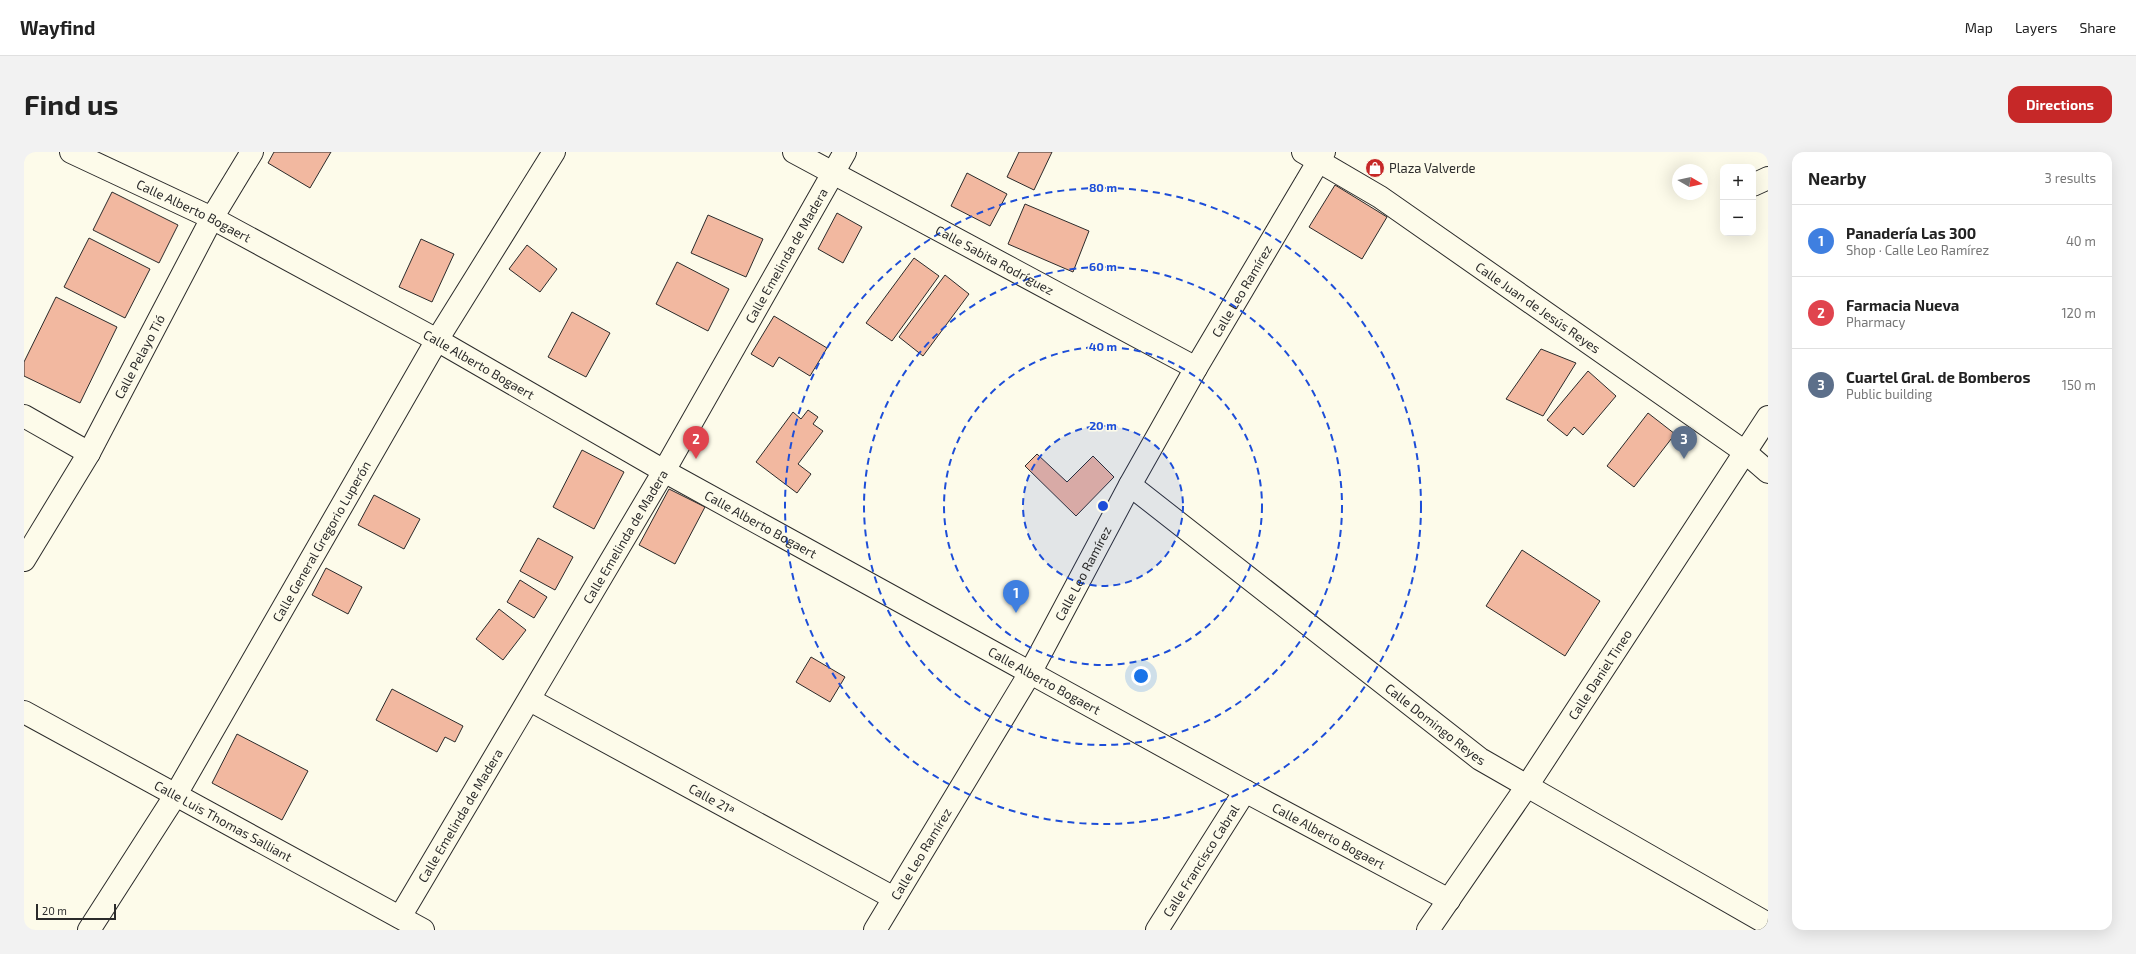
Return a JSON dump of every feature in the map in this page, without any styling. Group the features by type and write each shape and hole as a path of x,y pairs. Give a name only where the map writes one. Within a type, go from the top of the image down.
{"street":[{"name":"Calle Alberto Bogaert","path":"71,152 212,218 437,340 664,471 1245,791 1449,900"},
{"name":"Calle Pelayo Tió","path":"24,560 89,453 212,218 252,152"},
{"name":"Calle General Gregorio Luperón","path":"89,930 175,796 437,340 554,152"},
{"name":"Calle Sabita Rodríguez","path":"794,152 1196,368"},
{"name":"Calle Emelinda de Madera","path":"400,917 530,700 664,471 845,152"},
{"name":"Calle Leo Ramírez","path":"875,930 1030,673 1130,485 1315,155"},
{"name":"Calle Juan de Jesús Reyes","path":"1315,155 1380,197 1745,452 1768,472"},
{"path":"1756,184 1768,178"},
{"path":"24,416 89,453"},
{"name":"Calle Daniel Tineo","path":"1428,930 1527,786 1768,417"},
{"name":"Calle Domingo Reyes","path":"1130,485 1480,759 1768,924"},
{"name":"Calle 21ª","path":"530,700 894,898"},
{"name":"Calle Luis Thomas Salliant","path":"24,712 175,796 423,930"},
{"name":"Calle Francisco Cabral","path":"1157,930 1245,791"}],"building":[{"path":"274,152 331,152 310,188 268,163"},
{"path":"1019,152 1052,152 1034,190 1007,177"},
{"path":"967,173 1007,194 990,226 951,206"},
{"path":"1335,185 1387,217 1362,259 1309,227"},
{"path":"112,192 178,225 159,263 93,230"},
{"path":"1025,204 1089,231 1073,272 1008,244"},
{"path":"837,213 862,227 843,263 818,249"},
{"path":"708,215 763,239 746,277 691,253"},
{"path":"89,238 150,269 125,318 64,287"},
{"path":"421,239 454,254 432,302 399,287"},
{"path":"527,245 557,269 540,292 509,269"},
{"path":"914,258 939,276 892,341 866,323"},
{"path":"677,262 729,289 708,331 656,304"},
{"path":"945,275 969,294 923,356 899,337"},
{"path":"56,297 117,327 80,403 24,376 24,362"},
{"path":"572,312 610,333 586,377 548,357"},
{"path":"774,316 827,348 810,376 779,357 773,367 751,354"},
{"path":"1541,349 1576,363 1543,416 1506,399"},
{"path":"1588,371 1616,396 1583,435 1574,427 1567,436 1547,420"},
{"path":"808,410 818,417 813,424 823,431 798,464 811,474 797,493 756,462 793,412 801,419"},
{"path":"1648,413 1675,434 1634,487 1607,466"},
{"path":"582,450 624,472 594,529 553,507"},
{"path":"1037,454 1067,482 1093,456 1114,477 1076,516 1025,466"},
{"path":"669,489 705,507 675,564 639,545"},
{"path":"374,495 420,519 404,549 358,525"},
{"path":"538,538 573,557 555,590 520,571"},
{"path":"1522,550 1600,601 1565,656 1486,606"},
{"path":"326,568 362,587 348,614 312,595"},
{"path":"520,580 547,597 534,618 507,602"},
{"path":"499,609 526,630 503,660 476,639"},
{"path":"811,657 845,677 830,702 796,682"},
{"path":"392,689 463,726 455,742 445,737 437,752 376,720"},
{"path":"237,734 308,771 282,820 212,783"}],"place":[{"name":"Plaza Valverde","path":"1375,168"},
{"name":"Farmacia Nueva","path":"696,459"},
{"name":"Cuartel Gral. de Bomberos","path":"1684,459"},
{"name":"Panadería Las 300","path":"1016,613"}]}
